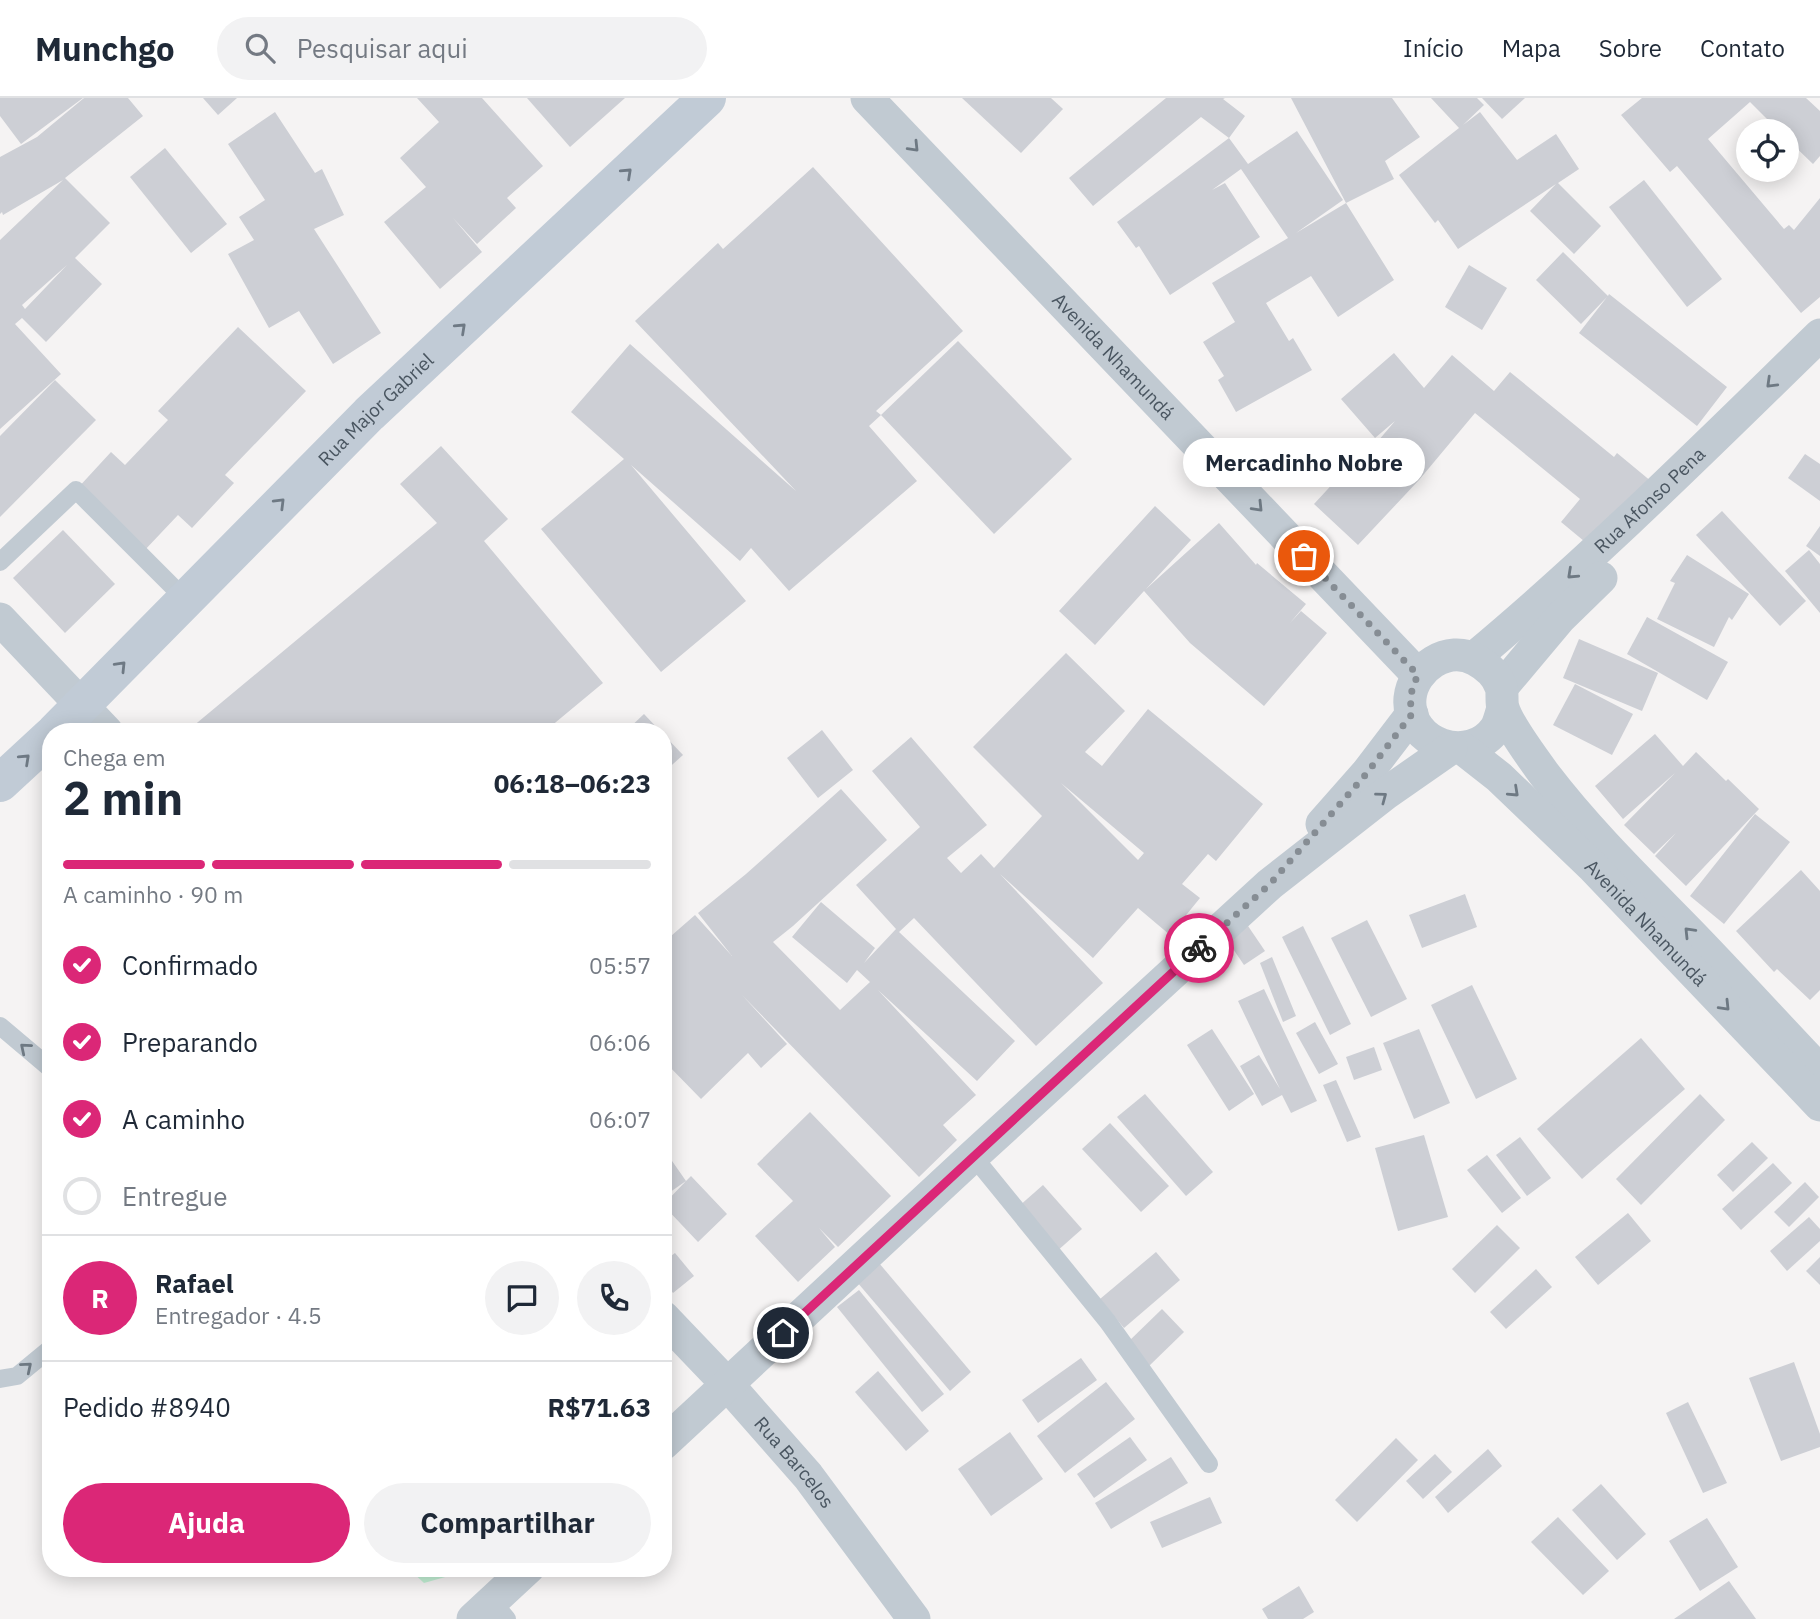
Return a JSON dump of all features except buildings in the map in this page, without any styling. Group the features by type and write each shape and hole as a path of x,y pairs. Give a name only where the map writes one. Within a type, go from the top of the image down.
{"main road":[{"name":"Rua Major Gabriel","path":"81,723 185,599 369,414 707,98"},
{"path":"0,783 42,744"}],"street":[{"name":"Avenida Nhamundá","path":"867,98 1418,675"},
{"name":"Rua Afonso Pena","path":"1502,698 1560,618 1635,529 1820,335"},
{"name":"Rua Afonso Pena","path":"1474,658 1635,529 1820,366"},
{"path":"0,619 81,723"},
{"path":"672,1436 1270,884 1385,794 1456,748 1481,742 1496,728 1502,698 1491,670 1474,658 1453,655 1433,661 1418,675 1412,687 1410,701 1417,727 1438,745 1456,748"},
{"name":"Avenida Nhamundá","path":"1502,698 1522,742 1570,805 1820,1072"},
{"path":"1270,884 1367,773 1412,714"},
{"name":"Avenida Nhamundá","path":"1456,748 1499,777 1593,867 1820,1105"},
{"name":"Rua Barcelos","path":"672,1326 808,1476 914,1619"},
{"path":"491,1613 521,1577"}],"lane":[{"path":"0,562 76,490 185,599"},
{"path":"0,1026 42,1061"},
{"path":"973,1156 1108,1322 1209,1464"},
{"path":"0,1379 17,1376 42,1355"}],"green space":[{"path":"418,1577 445,1577 424,1583"}],"way so far":[{"path":"1199,948 1270,884 1367,773 1412,714 1412,687 1418,675 1304,556"}],"place":[{"name":"Mercadinho Nobre","path":"1304,556"}],"route":[{"path":"783,1333 1199,948"}]}
